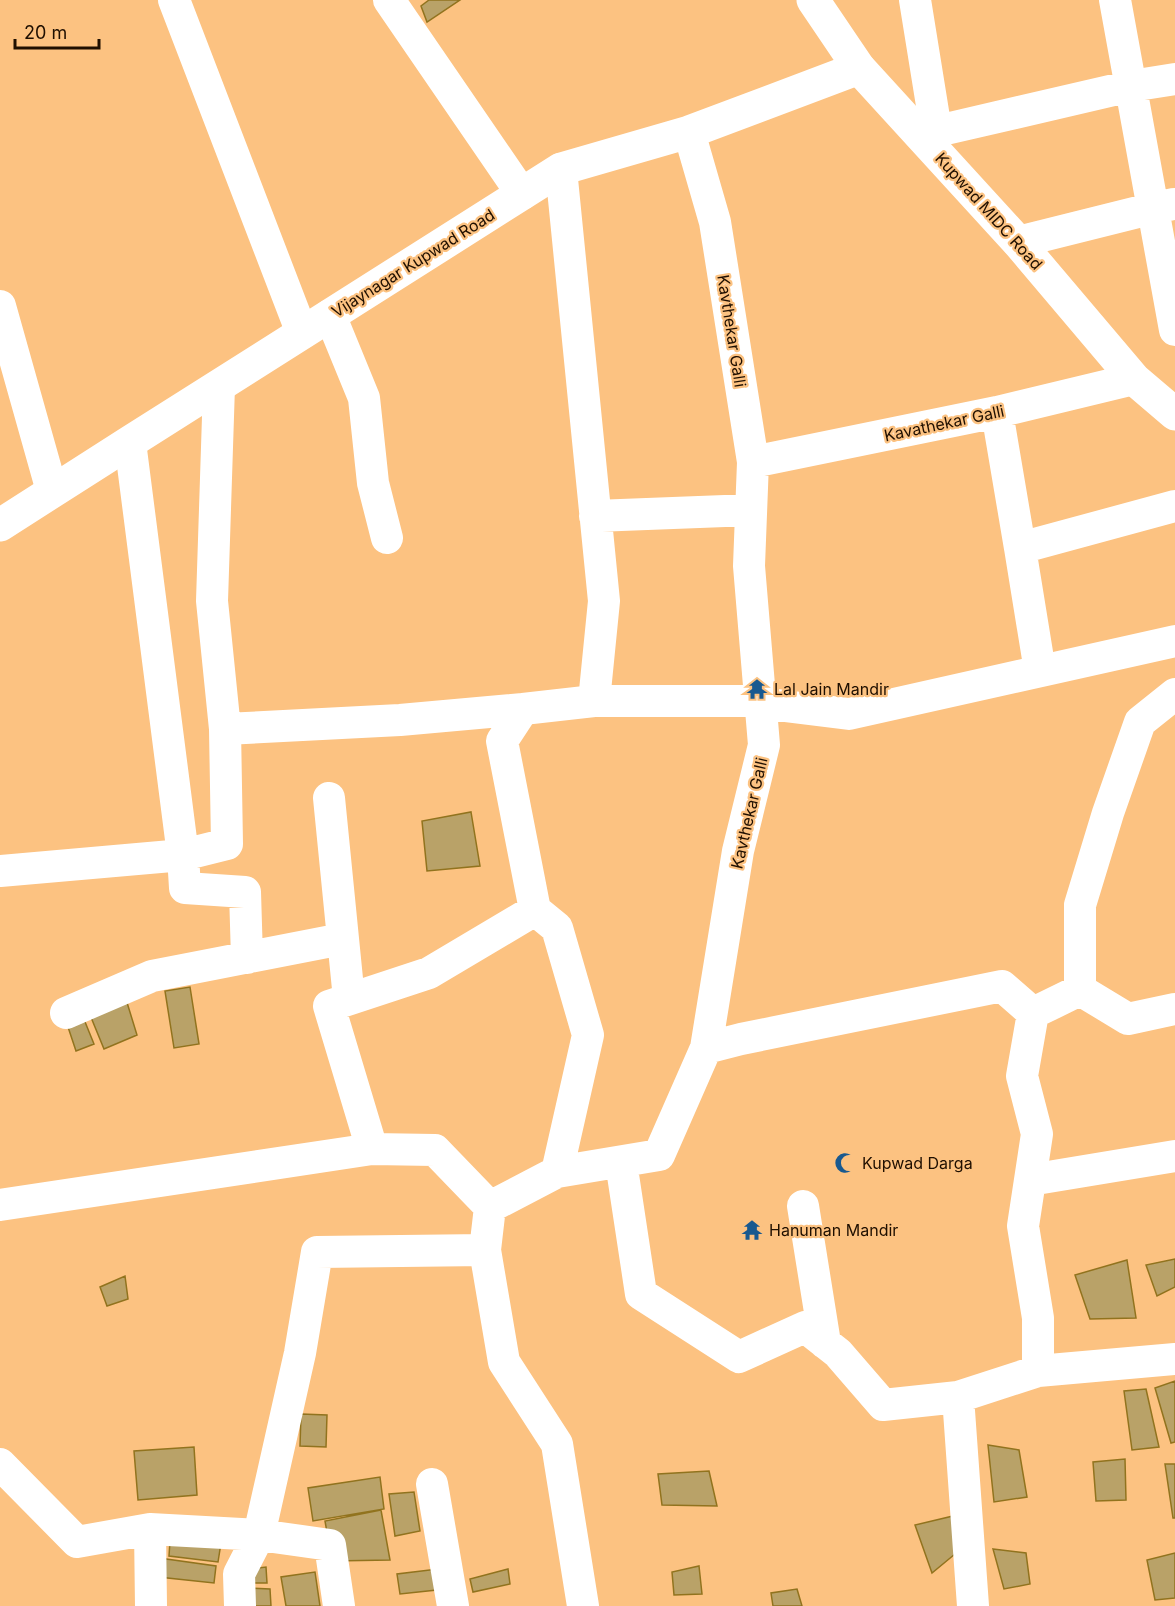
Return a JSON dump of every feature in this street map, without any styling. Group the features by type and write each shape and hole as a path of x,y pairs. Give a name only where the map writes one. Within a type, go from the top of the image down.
{"street":[{"path":"174,0 302,333"},
{"path":"389,0 522,194"},
{"name":"Kupwad MIDC Road","path":"813,0 859,68 928,132 1134,379 1175,414"},
{"path":"915,0 928,132 1175,79"},
{"path":"1115,0 1131,87 1164,206 1175,330"},
{"name":"Vijaynagar Kupwad Road","path":"0,525 561,169 688,132 859,68"},
{"name":"Kavthekar Galli","path":"621,1162 659,1155 706,1048 738,851 765,745 749,566 753,462 715,222 688,132"},
{"path":"561,169 604,601 594,701"},
{"path":"1018,242 1164,206"},
{"path":"0,306 52,491"},
{"path":"330,315 364,398 373,483 387,538"},
{"name":"Kavathekar Galli","path":"753,462 997,412 1134,379"},
{"path":"0,872 183,855 227,844 225,729 212,601 219,386"},
{"path":"997,412 1040,671"},
{"path":"130,442 183,855 185,888 244,892 247,958"},
{"path":"1020,548 1175,506"},
{"path":"595,516 751,510"},
{"path":"225,729 400,720 594,701 761,701 762,703 849,714 1175,641"},
{"path":"1080,990 1080,905 1108,813 1140,722 1175,694"},
{"path":"523,709 502,741 535,910 557,928 588,1035 557,1172"},
{"path":"329,798 349,999"},
{"path":"372,1149 329,1006 429,973 535,910"},
{"path":"66,1013 152,976 342,939"},
{"path":"706,1048 1002,986 1033,1013"},
{"path":"1080,990 1128,1019 1175,1010"},
{"path":"1033,1013 1080,990"},
{"path":"1033,1013 1022,1076 1037,1134 1023,1226 1038,1318 1038,1371"},
{"path":"0,1205 372,1149 435,1150 490,1207"},
{"path":"1030,1180 1175,1156"},
{"path":"490,1207 557,1172 621,1162 641,1294 739,1357 805,1327 838,1353 883,1405 958,1397 1038,1371 1175,1359"},
{"path":"803,1206 825,1343"},
{"path":"490,1207 485,1250 504,1362 557,1444 583,1606"},
{"path":"240,1606 239,1574 259,1535 300,1353 317,1252 485,1250"},
{"path":"958,1397 973,1606"},
{"path":"0,1464 77,1542 150,1529 259,1535 330,1545 339,1606"},
{"path":"432,1484 453,1606"},
{"path":"150,1529 151,1606"}],"building":[{"path":"429,0 460,0 427,22 421,6"},
{"path":"471,812 480,866 427,871 422,821"},
{"path":"190,987 199,1044 174,1048 165,991"},
{"path":"125,996 137,1035 104,1049 88,1010"},
{"path":"81,1012 94,1044 76,1051 65,1018"},
{"path":"1175,1259 1175,1287 1157,1296 1146,1265"},
{"path":"1127,1260 1136,1318 1090,1319 1075,1275"},
{"path":"125,1276 128,1299 107,1306 100,1287"},
{"path":"1175,1381 1175,1442 1171,1443 1155,1388"},
{"path":"1146,1389 1159,1447 1132,1450 1124,1391"},
{"path":"301,1414 327,1415 326,1447 300,1446"},
{"path":"988,1445 1019,1450 1027,1497 994,1502"},
{"path":"194,1447 197,1495 138,1500 134,1451"},
{"path":"1125,1459 1126,1500 1096,1501 1093,1462"},
{"path":"1165,1464 1175,1464 1175,1518 1173,1518"},
{"path":"709,1471 717,1506 662,1505 658,1474"},
{"path":"380,1477 384,1509 313,1521 308,1488"},
{"path":"414,1492 420,1531 395,1536 389,1494"},
{"path":"381,1510 390,1560 332,1561 325,1521"},
{"path":"953,1516 955,1554 932,1573 915,1525"},
{"path":"170,1541 221,1543 218,1562 169,1556"},
{"path":"993,1549 1026,1553 1030,1584 1004,1589"},
{"path":"1175,1553 1175,1598 1155,1600 1147,1560"},
{"path":"152,1557 216,1566 214,1583 149,1576"},
{"path":"699,1566 702,1594 674,1595 672,1572"},
{"path":"266,1567 267,1583 250,1583 250,1569"},
{"path":"446,1568 446,1589 400,1594 397,1574"},
{"path":"508,1569 510,1584 473,1592 470,1579"},
{"path":"315,1572 320,1606 286,1606 281,1577"},
{"path":"246,1588 270,1589 271,1606 247,1606"},
{"path":"797,1589 802,1606 773,1606 771,1593"}],"place":[{"name":"Lal Jain Mandir","path":"757,689"},
{"name":"Kupwad Darga","path":"845,1163"},
{"name":"Hanuman Mandir","path":"752,1230"}]}
